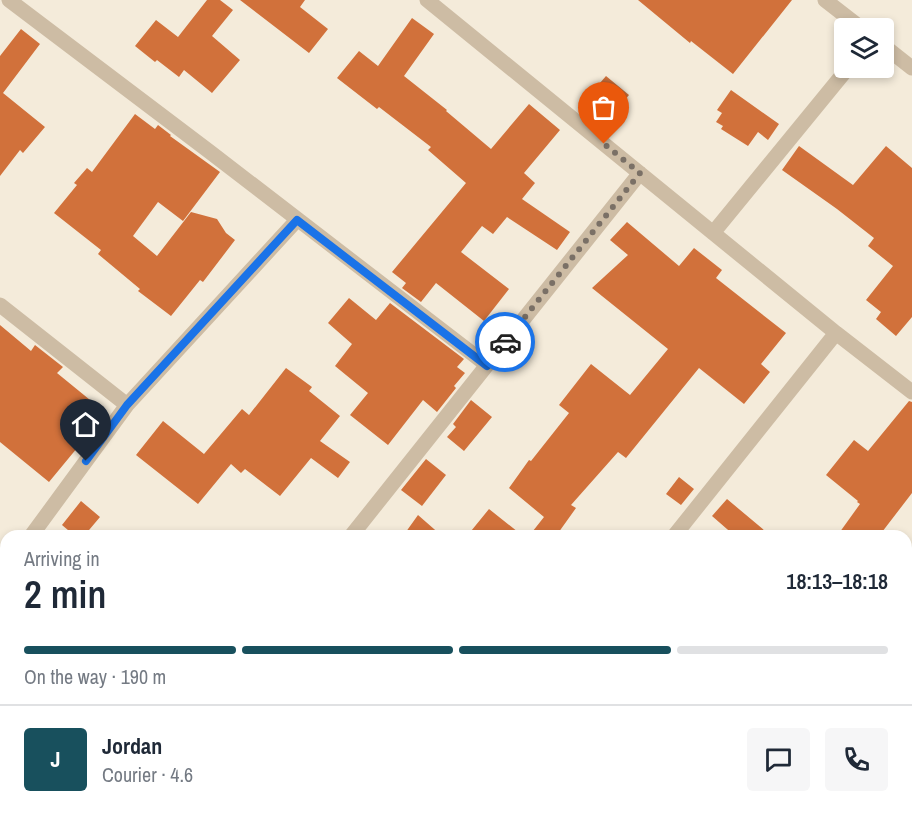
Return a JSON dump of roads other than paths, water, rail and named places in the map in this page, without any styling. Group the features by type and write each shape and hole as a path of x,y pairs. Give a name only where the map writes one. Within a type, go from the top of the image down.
{"street":[{"path":"9,0 487,366"},
{"path":"427,0 836,333 912,392"},
{"path":"825,0 848,18"},
{"path":"894,54 912,68"},
{"path":"713,233 840,78"},
{"path":"356,530 640,173"},
{"path":"35,530 127,405 297,220"},
{"path":"0,305 127,405"},
{"path":"679,530 836,333"}]}
